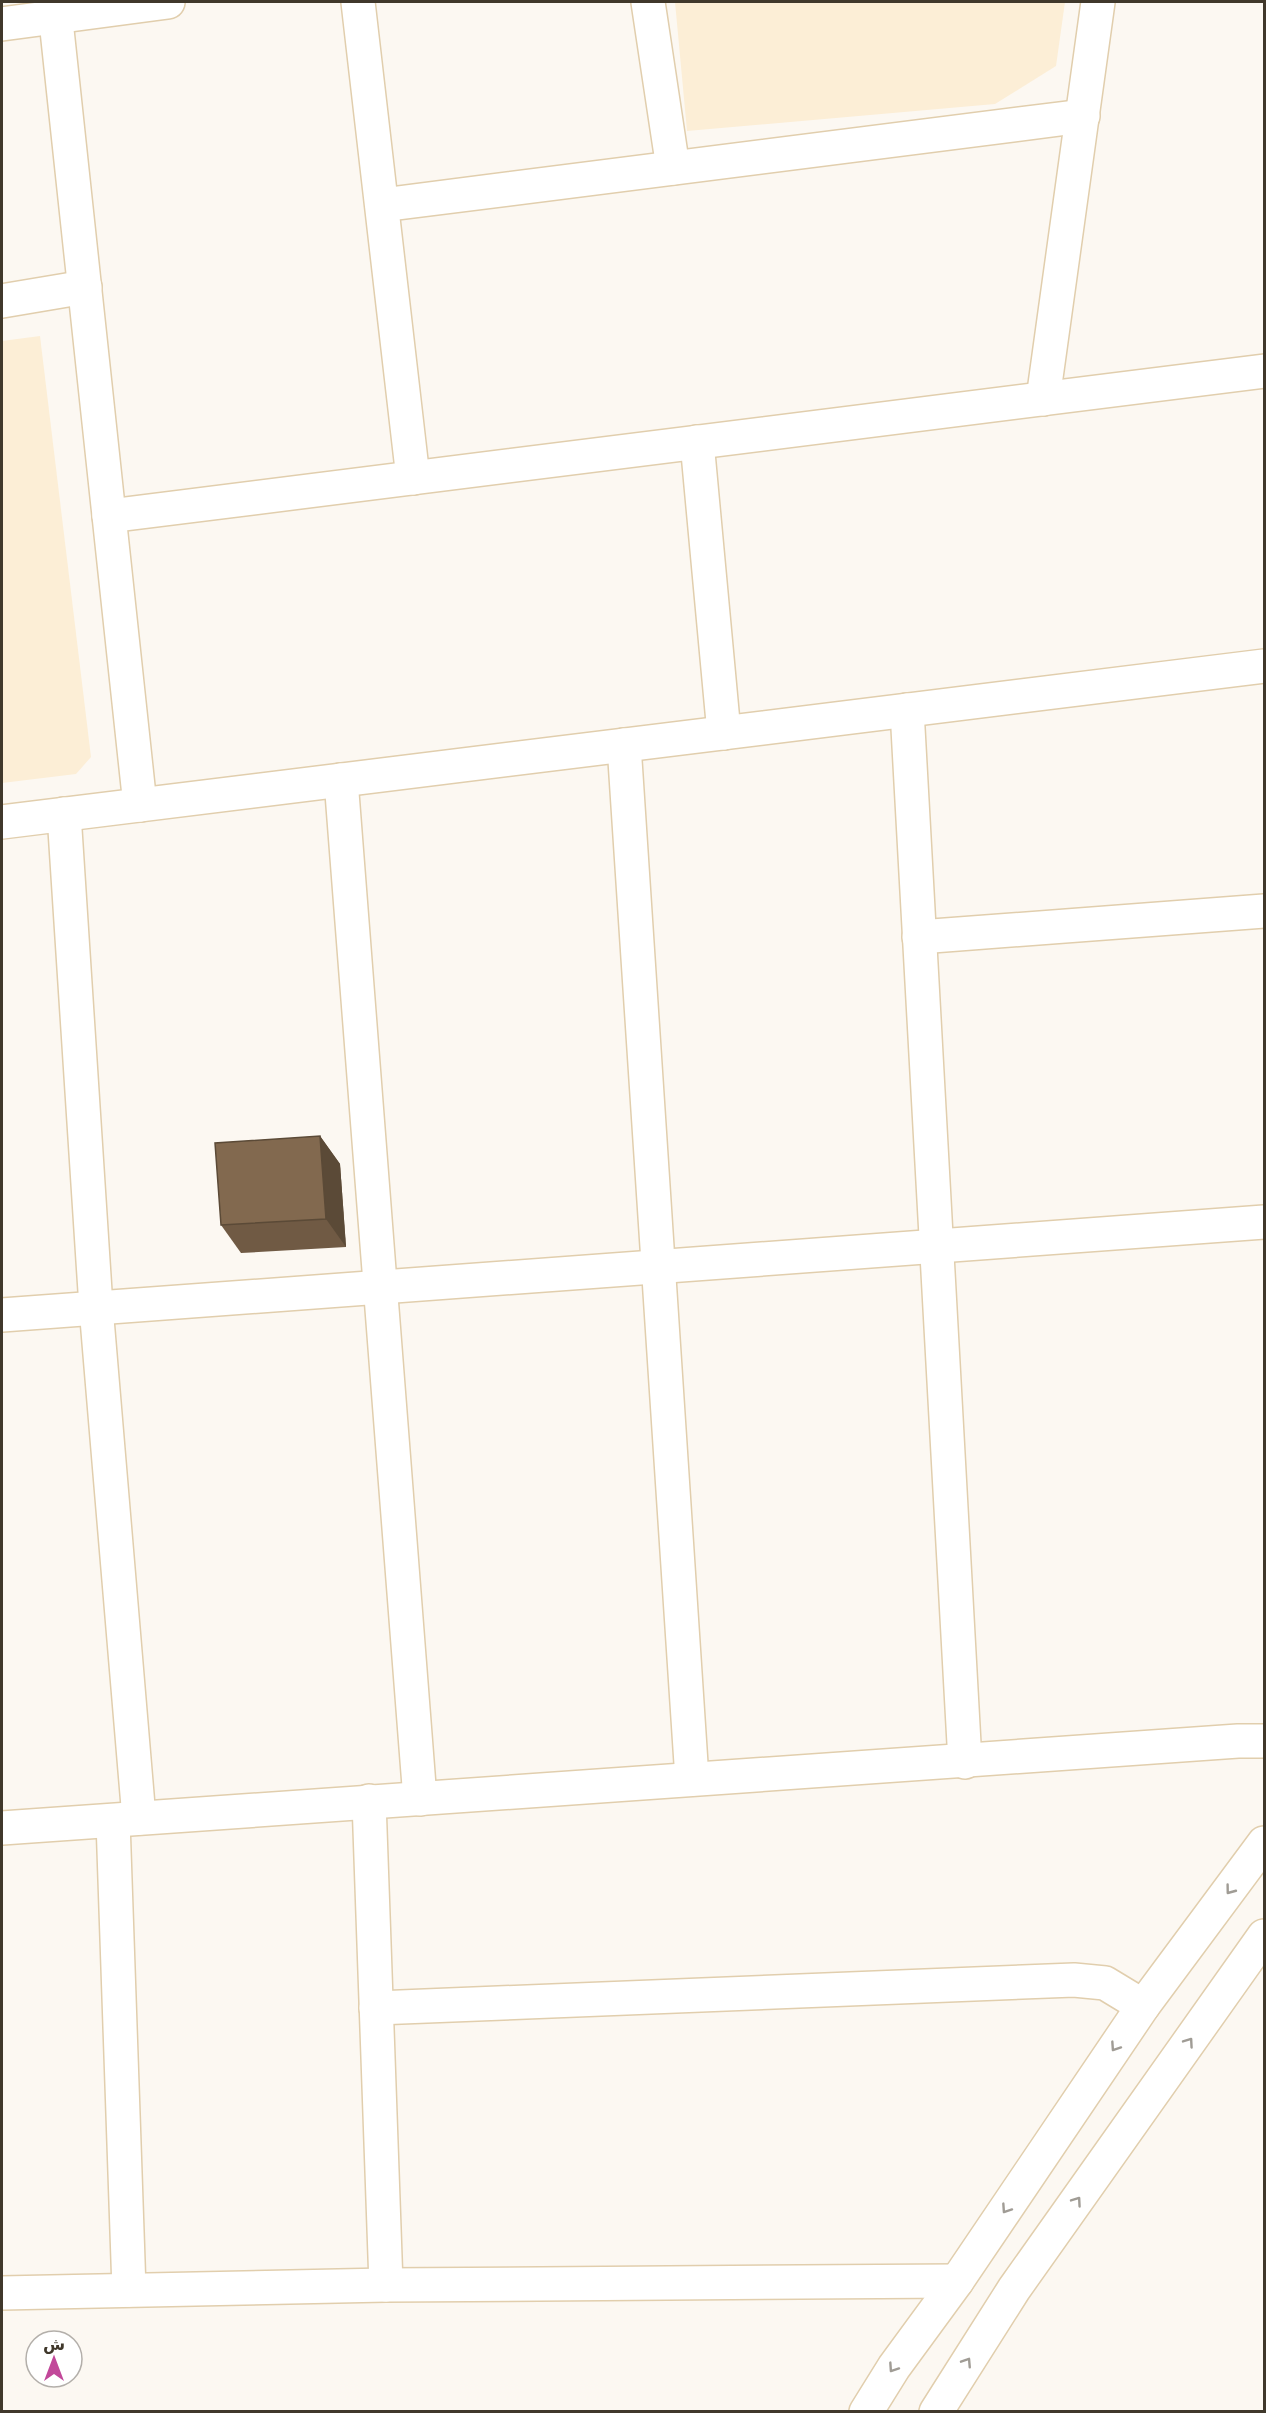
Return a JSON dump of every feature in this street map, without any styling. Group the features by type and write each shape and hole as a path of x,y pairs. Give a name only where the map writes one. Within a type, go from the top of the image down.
{"street":[{"path":"2,24 55,10 168,2"},
{"path":"358,2 413,478"},
{"path":"648,2 673,168"},
{"path":"1043,399 1098,2"},
{"path":"55,10 140,805"},
{"path":"382,205 1083,116"},
{"path":"2,301 85,287"},
{"path":"109,516 1264,371"},
{"path":"698,442 724,733"},
{"path":"2,822 1264,666"},
{"path":"907,710 965,1762"},
{"path":"624,745 692,1779"},
{"path":"341,780 420,1799"},
{"path":"64,814 126,1820 129,2290"},
{"path":"919,937 1264,911"},
{"path":"2,1315 1264,1222"},
{"path":"2,1828 1264,1741"},
{"path":"369,1801 386,2285"},
{"path":"866,2412 894,2367 957,2281 1143,2006 1264,1843"},
{"path":"936,2412 1014,2289 1264,1936"},
{"path":"376,2008 1074,1980 1106,1983 1143,2006"},
{"path":"2,2293 386,2285 957,2281"}],"shaded area":[{"path":"675,2 1065,2 1056,66 995,104 687,131"},
{"path":"40,336 91,757 76,774 2,783 2,341"}],"building":[{"path":"320,1136 326,1219 221,1225 215,1143"}]}
